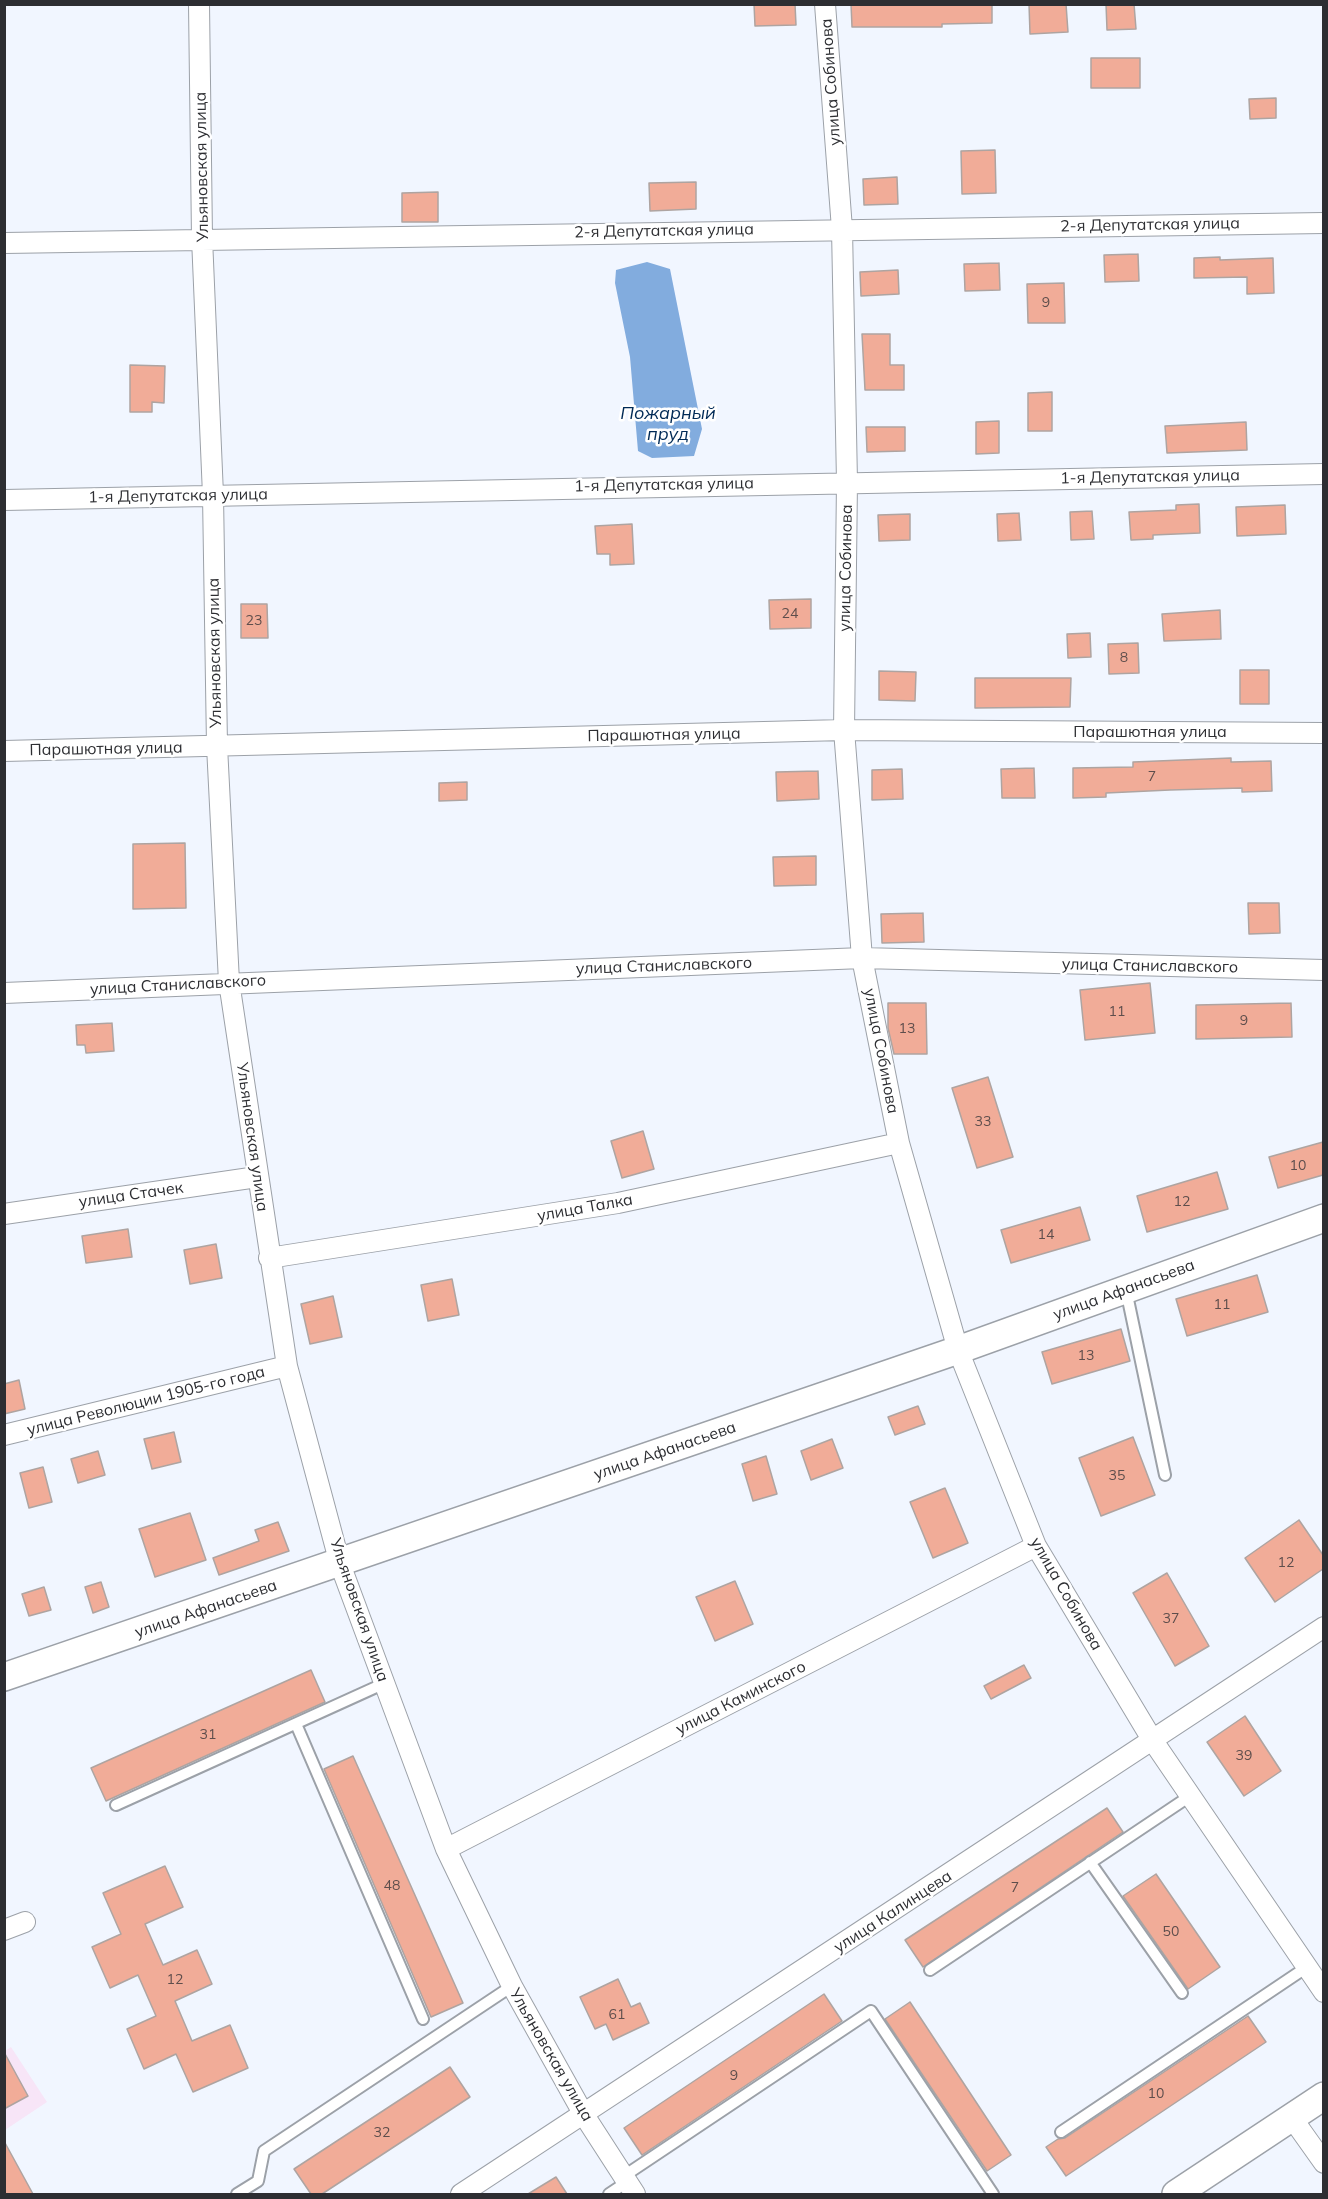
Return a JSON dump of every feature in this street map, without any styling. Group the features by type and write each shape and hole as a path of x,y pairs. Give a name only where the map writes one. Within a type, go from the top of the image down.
{"street":[{"name":"Ульяновская улица","path":"199,4 202,238 213,495 217,746 229,982 287,1366 340,1564 446,1849 512,1986 584,2115 629,2184"},
{"name":"улица Собинова","path":"825,4 842,229 847,482 844,730 862,958 899,1143 958,1350 1036,1546 1153,1742 1323,1992"},
{"name":"2-я Депутатская улица","path":"4,243 202,238 1323,223"},
{"name":"1-я Депутатская улица","path":"4,500 1323,474"},
{"name":"Парашютная улица","path":"4,751 844,730 1323,733"},
{"name":"улица Станиславского","path":"4,993 229,982 862,958 1323,970"},
{"name":"улица Талка","path":"269,1258 618,1203 899,1143"},
{"name":"улица Стачек","path":"4,1214 257,1177"},
{"name":"улица Афанасьева","path":"4,1677 340,1564 958,1350 1323,1218"},
{"name":"улица Революции 1905-го года","path":"4,1435 287,1366"},
{"name":"улица Каминского","path":"446,1849 1036,1546"},
{"name":"улица Калинцева","path":"461,2194 1153,1742 1323,1627"},
{"path":"4,1930 25,1922"},
{"path":"1176,2194 1202,2183 1323,2096"},
{"path":"1292,2118 1323,2163"}],"lane":[{"path":"1126,1289 1165,1475"},
{"path":"116,1805 385,1683"},
{"path":"296,1724 423,2019"},
{"path":"930,1970 1190,1796"},
{"path":"1090,1862 1182,1993"},
{"path":"1061,2132 1307,1967"},
{"path":"237,2194 258,2181 264,2151 512,1986"},
{"path":"609,2194 629,2184 871,2011 993,2194"}],"shaded area":[{"path":"11,2047 47,2102 5,2130 5,2051"}],"water":[{"name":"Пожарный пруд","path":"647,262 670,269 702,429 694,456 652,458 638,451 630,357 615,283 616,270"}],"building":[{"path":"754,4 795,4 796,25 755,26"},
{"path":"851,4 992,4 992,23 942,24 942,27 852,27"},
{"path":"1029,4 1066,4 1068,32 1030,34"},
{"path":"1106,4 1134,4 1136,29 1107,30"},
{"path":"1091,58 1140,58 1140,88 1091,88"},
{"path":"1276,98 1276,118 1250,119 1249,99"},
{"path":"995,150 996,193 962,194 961,151"},
{"path":"897,177 898,204 864,205 863,179"},
{"path":"696,182 696,209 650,211 649,183"},
{"path":"438,192 438,222 402,222 402,193"},
{"path":"1138,254 1139,281 1105,282 1104,255"},
{"path":"1220,257 1220,260 1273,258 1274,293 1247,294 1247,277 1194,278 1194,258"},
{"path":"999,263 1000,290 965,291 964,264"},
{"path":"898,270 899,294 861,296 860,272"},
{"path":"1064,283 1065,323 1028,323 1027,284"},
{"path":"862,334 890,334 890,365 904,365 904,390 865,390"},
{"path":"130,365 165,366 164,403 152,402 152,412 130,412"},
{"path":"1052,392 1052,431 1028,431 1028,393"},
{"path":"999,421 999,453 976,454 976,422"},
{"path":"1246,422 1247,450 1167,453 1165,426"},
{"path":"866,427 905,427 905,451 867,452"},
{"path":"1199,504 1200,533 1153,535 1153,539 1131,540 1129,512 1176,510 1176,505"},
{"path":"1285,505 1286,534 1237,536 1236,507"},
{"path":"1092,511 1094,539 1071,540 1070,512"},
{"path":"1019,513 1021,540 998,541 997,514"},
{"path":"910,514 910,540 879,541 878,515"},
{"path":"632,524 634,564 610,565 610,554 597,554 595,526"},
{"path":"811,599 811,628 770,629 769,600"},
{"path":"241,604 267,604 268,638 241,638"},
{"path":"1220,610 1221,639 1164,641 1162,614"},
{"path":"1090,633 1091,657 1068,658 1067,634"},
{"path":"1138,643 1139,673 1109,674 1108,644"},
{"path":"1240,670 1269,670 1269,704 1240,704"},
{"path":"879,671 916,672 915,701 879,700"},
{"path":"975,678 1071,678 1070,707 975,708"},
{"path":"1231,758 1231,762 1271,761 1272,791 1242,792 1242,788 1170,790 1106,793 1106,797 1073,798 1073,768 1133,767 1133,762"},
{"path":"1034,768 1035,798 1002,798 1001,769"},
{"path":"902,769 903,799 872,800 872,770"},
{"path":"818,771 819,799 777,801 776,772"},
{"path":"467,782 467,800 439,801 439,783"},
{"path":"185,843 186,908 133,909 133,844"},
{"path":"816,856 816,885 774,886 773,857"},
{"path":"1248,903 1279,903 1280,933 1249,934"},
{"path":"923,913 924,942 882,943 881,914"},
{"path":"1150,983 1155,1033 1085,1040 1080,990"},
{"path":"888,1003 926,1003 927,1054 894,1054 888,1028"},
{"path":"1291,1003 1292,1037 1196,1039 1196,1005"},
{"path":"112,1023 114,1051 86,1053 85,1045 77,1045 76,1025"},
{"path":"988,1077 1013,1157 977,1168 952,1088"},
{"path":"643,1131 654,1169 622,1178 611,1141"},
{"path":"1323,1142 1323,1175 1278,1188 1269,1157"},
{"path":"1217,1172 1228,1209 1147,1232 1137,1196"},
{"path":"1080,1207 1090,1240 1011,1263 1001,1230"},
{"path":"128,1229 132,1257 86,1263 82,1236"},
{"path":"216,1244 222,1278 190,1284 184,1250"},
{"path":"1257,1275 1268,1312 1187,1336 1176,1299"},
{"path":"452,1279 459,1315 428,1321 421,1285"},
{"path":"333,1296 342,1337 310,1344 301,1304"},
{"path":"1121,1329 1130,1361 1052,1384 1042,1352"},
{"path":"19,1380 25,1409 4,1414 4,1384"},
{"path":"918,1406 925,1424 895,1435 888,1417"},
{"path":"174,1432 181,1462 152,1469 144,1439"},
{"path":"1133,1437 1155,1495 1101,1516 1079,1458"},
{"path":"832,1439 843,1468 811,1480 801,1451"},
{"path":"98,1451 105,1475 78,1483 71,1459"},
{"path":"766,1456 777,1494 753,1501 742,1464"},
{"path":"43,1467 52,1502 29,1508 20,1473"},
{"path":"945,1488 968,1543 933,1558 910,1502"},
{"path":"190,1513 206,1560 155,1577 139,1529"},
{"path":"1299,1520 1323,1555 1323,1569 1275,1602 1245,1558"},
{"path":"278,1522 289,1551 219,1575 213,1558 259,1541 255,1530"},
{"path":"1167,1573 1209,1646 1175,1666 1133,1593"},
{"path":"735,1581 753,1624 715,1641 696,1597"},
{"path":"101,1582 109,1607 93,1613 85,1587"},
{"path":"44,1587 51,1610 29,1616 22,1594"},
{"path":"1024,1665 1031,1678 991,1699 984,1686"},
{"path":"311,1670 325,1702 106,1801 91,1768"},
{"path":"1245,1716 1281,1771 1244,1796 1207,1742"},
{"path":"353,1756 463,2003 431,2017 324,1769"},
{"path":"1107,1808 1123,1832 923,1967 905,1940"},
{"path":"165,1866 183,1907 145,1924 163,1965 197,1950 212,1984 175,2001 192,2041 230,2025 248,2068 193,2092 176,2054 144,2069 127,2029 156,2016 138,1975 110,1988 92,1947 121,1934 103,1893"},
{"path":"1156,1874 1220,1967 1188,1989 1123,1896"},
{"path":"618,1979 631,2007 640,2003 649,2023 613,2040 606,2024 595,2029 580,1997"},
{"path":"824,1994 842,2021 642,2155 624,2128"},
{"path":"910,2002 1011,2155 987,2171 885,2019"},
{"path":"1248,2016 1266,2042 1066,2176 1046,2147 1058,2139 1065,2138"},
{"path":"4,2052 28,2096 4,2109"},
{"path":"450,2067 470,2097 322,2194 311,2194 294,2169"},
{"path":"4,2141 33,2194 4,2194"},
{"path":"556,2177 567,2194 528,2194"}]}
